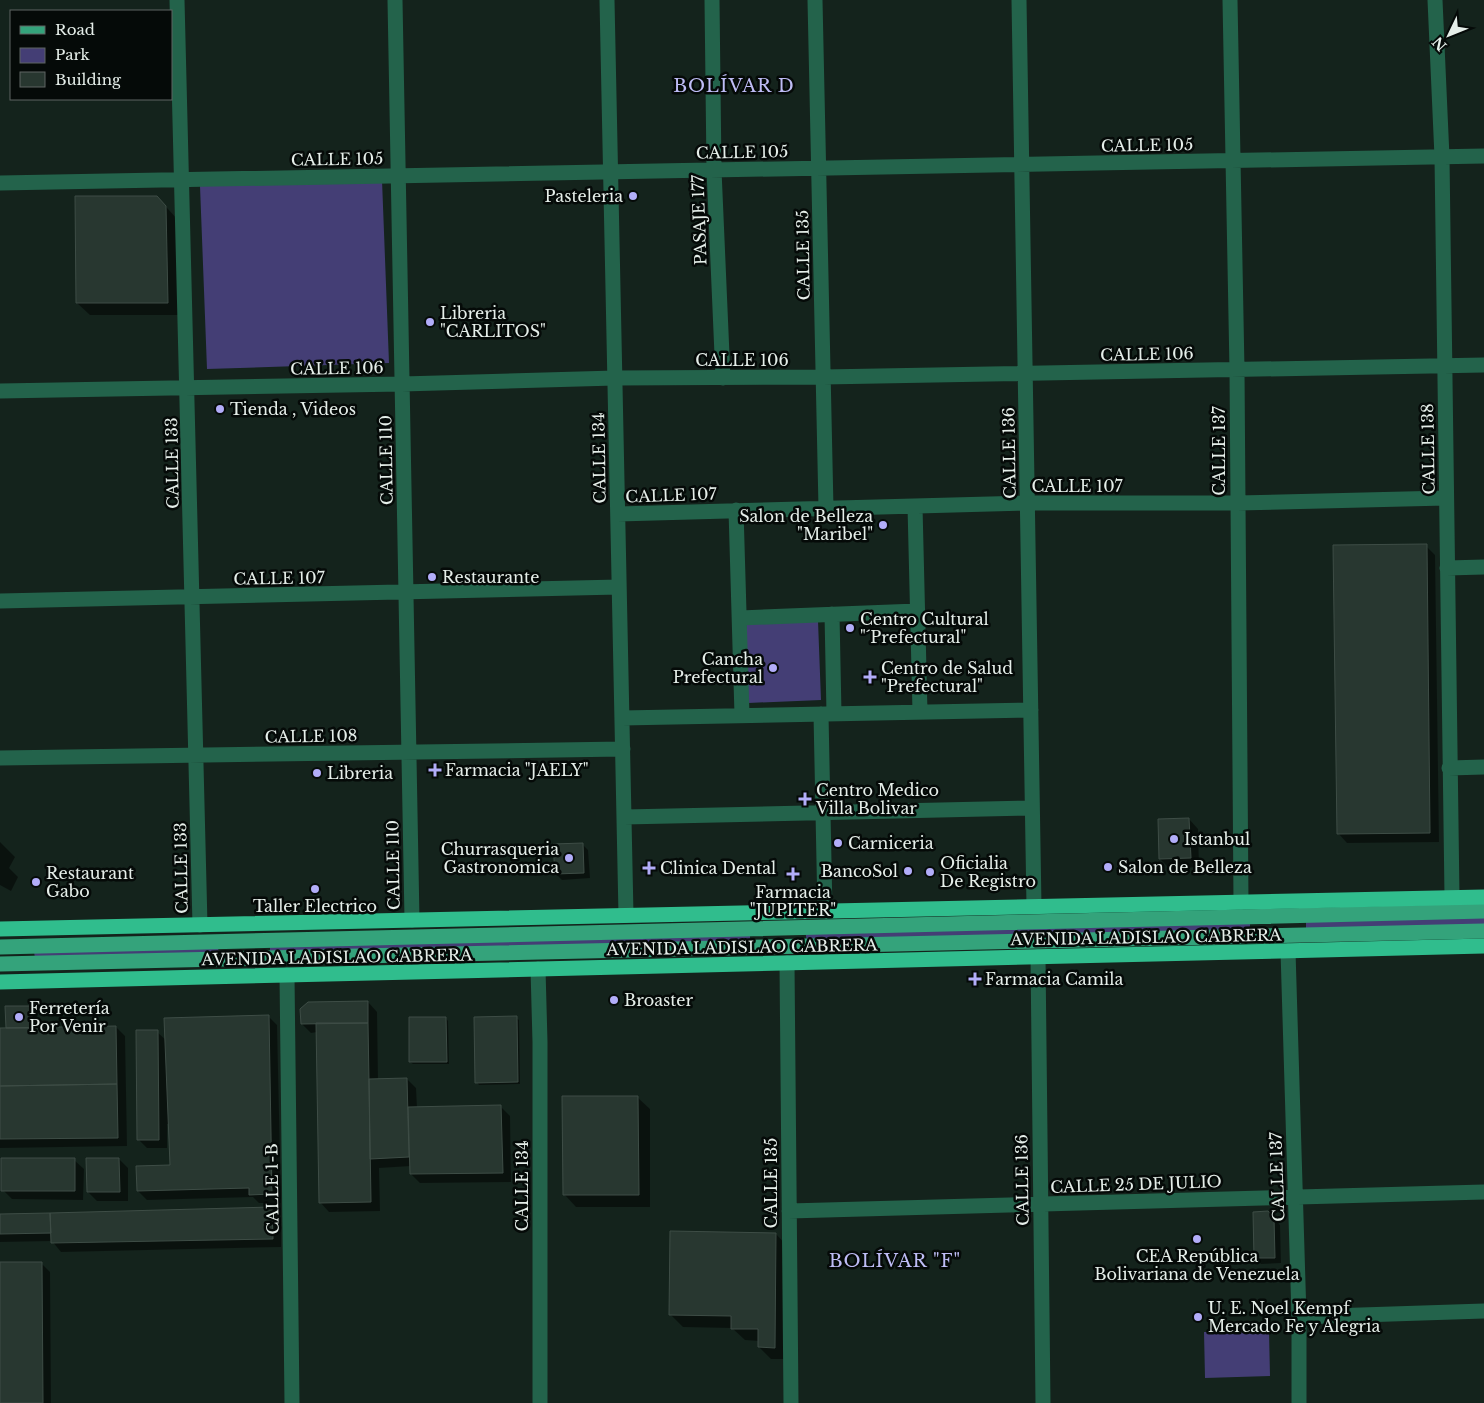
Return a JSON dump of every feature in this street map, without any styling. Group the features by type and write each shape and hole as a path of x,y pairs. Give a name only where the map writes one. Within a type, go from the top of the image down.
{"highway":[{"name":"AVENIDA LADISLAO CABRERA","path":"0,929 1484,897"},
{"name":"AVENIDA LADISLAO CABRERA","path":"0,982 1484,946"}],"main road":[{"name":"AVENIDA LADISLAO CABRERA","path":"0,947 1484,911"},
{"name":"AVENIDA LADISLAO CABRERA","path":"0,964 1484,930"}],"street":[{"name":"CALLE 133","path":"177,0 183,180 200,924"},
{"name":"CALLE 110","path":"394,0 412,920"},
{"name":"CALLE 134","path":"607,0 626,915"},
{"name":"PASAJE 177","path":"712,0 714,170 723,378"},
{"name":"CALLE 135","path":"814,0 826,508"},
{"name":"CALLE 136","path":"1019,0 1034,906"},
{"name":"CALLE 137","path":"1230,0 1237,370 1236,503 1241,902"},
{"name":"CALLE 138","path":"1435,0 1442,157 1452,897"},
{"name":"CALLE 105","path":"0,183 1484,156"},
{"name":"CALLE 106","path":"0,391 615,378 823,377 1484,365"},
{"name":"CALLE 107","path":"618,514 1027,503 1236,503 1446,498"},
{"path":"915,506 920,712"},
{"path":"736,510 742,716"},
{"path":"1447,568 1484,568"},
{"name":"CALLE 107","path":"0,601 619,587"},
{"path":"740,618 917,611"},
{"path":"825,911 823,811 832,614"},
{"path":"622,718 1031,710"},
{"name":"CALLE 108","path":"0,758 623,749"},
{"path":"1449,768 1484,767"},
{"path":"624,817 823,811 1032,808"},
{"name":"CALLE 137","path":"1288,951 1299,1317 1299,1403"},
{"name":"CALLE 136","path":"1038,957 1043,1403"},
{"name":"CALLE 135","path":"787,963 791,1403"},
{"name":"CALLE 134","path":"538,969 540,1042 540,1403"},
{"name":"CALLE 1-B","path":"287,975 292,1403"},
{"name":"CALLE 25 DE JULIO","path":"789,1211 1484,1192"},
{"path":"1299,1317 1484,1311"}],"green space":[{"path":"382,180 389,363 207,369 200,186"},
{"path":"818,621 821,700 748,703 745,624"},
{"path":"1484,915 1484,925 1306,929 1306,919"},
{"path":"1250,920 1250,929 807,942 805,930"},
{"path":"750,931 750,940 270,953 270,944"},
{"path":"218,947 219,955 35,959 34,951"},
{"path":"1269,1331 1270,1376 1205,1378 1204,1332"}],"building":[{"path":"75,196 157,196 166,206 168,303 76,303"},
{"path":"1427,544 1430,833 1337,834 1333,545"},
{"name":"Istanbul","path":"1189,818 1191,858 1159,859 1158,819"},
{"name":"Churrasqueria Gastronomica","path":"583,843 584,873 555,874 553,844"},
{"path":"368,1001 368,1023 301,1024 300,1009 308,1002"},
{"name":"Ferretería Por Venir","path":"5,1006 32,1006 32,1028 6,1028"},
{"path":"269,1015 272,1194 249,1195 249,1188 137,1191 136,1166 170,1165 164,1018"},
{"path":"517,1016 518,1082 475,1083 474,1017"},
{"path":"409,1017 446,1017 447,1062 409,1062"},
{"path":"316,1023 368,1023 371,1202 319,1203"},
{"path":"116,1026 117,1084 0,1086 0,1028"},
{"path":"136,1030 158,1030 159,1140 137,1140"},
{"path":"407,1078 409,1157 370,1159 369,1079"},
{"path":"117,1084 118,1138 0,1139 0,1086"},
{"path":"562,1096 638,1096 639,1195 563,1195"},
{"path":"501,1105 503,1173 410,1174 408,1107"},
{"path":"1,1158 75,1158 75,1191 1,1191"},
{"path":"86,1158 119,1158 120,1192 87,1192"},
{"path":"272,1207 273,1239 51,1243 50,1213"},
{"path":"1268,1211 1274,1218 1275,1258 1254,1258 1253,1212"},
{"path":"50,1213 51,1233 0,1234 0,1214"},
{"path":"670,1231 776,1233 775,1348 758,1347 758,1329 731,1329 731,1316 669,1315"},
{"path":"0,1262 42,1262 43,1403 0,1403"}],"place":[{"name":"Pasteleria","path":"633,196"},
{"name":"Libreria \"CARLITOS\"","path":"430,322"},
{"name":"Tienda , Videos","path":"220,409"},
{"name":"Salon de Belleza \"Maribel\"","path":"883,525"},
{"name":"Restaurante","path":"432,577"},
{"name":"Centro Cultural \"´Prefectural\"","path":"850,628"},
{"name":"Cancha Prefectural","path":"773,668"},
{"name":"Centro de Salud \"Prefectural\"","path":"870,677"},
{"name":"Farmacia \"JAELY\"","path":"435,770"},
{"name":"Libreria","path":"317,773"},
{"name":"Centro Medico Villa Bolivar","path":"805,799"},
{"name":"Istanbul","path":"1174,839"},
{"name":"Carniceria","path":"838,843"},
{"name":"Churrasqueria Gastronomica","path":"569,858"},
{"name":"Salon de Belleza","path":"1108,867"},
{"name":"Clinica Dental","path":"649,868"},
{"name":"BancoSol","path":"908,871"},
{"name":"Oficialia De Registro","path":"930,872"},
{"name":"Farmacia \"JUPITER\"","path":"793,874"},
{"name":"Restaurant Gabo","path":"36,882"},
{"name":"Taller Electrico","path":"315,889"},
{"name":"Farmacia Camila","path":"975,979"},
{"name":"Broaster","path":"614,1000"},
{"name":"Ferretería Por Venir","path":"19,1017"},
{"name":"CEA República Bolivariana de Venezuela","path":"1197,1239"},
{"name":"U. E. Noel Kempf Mercado Fe y Alegria","path":"1198,1317"}],"district":[{"name":"BOLÍVAR D","path":"734,86"},
{"name":"BOLÍVAR \"F\"","path":"895,1261"}]}
